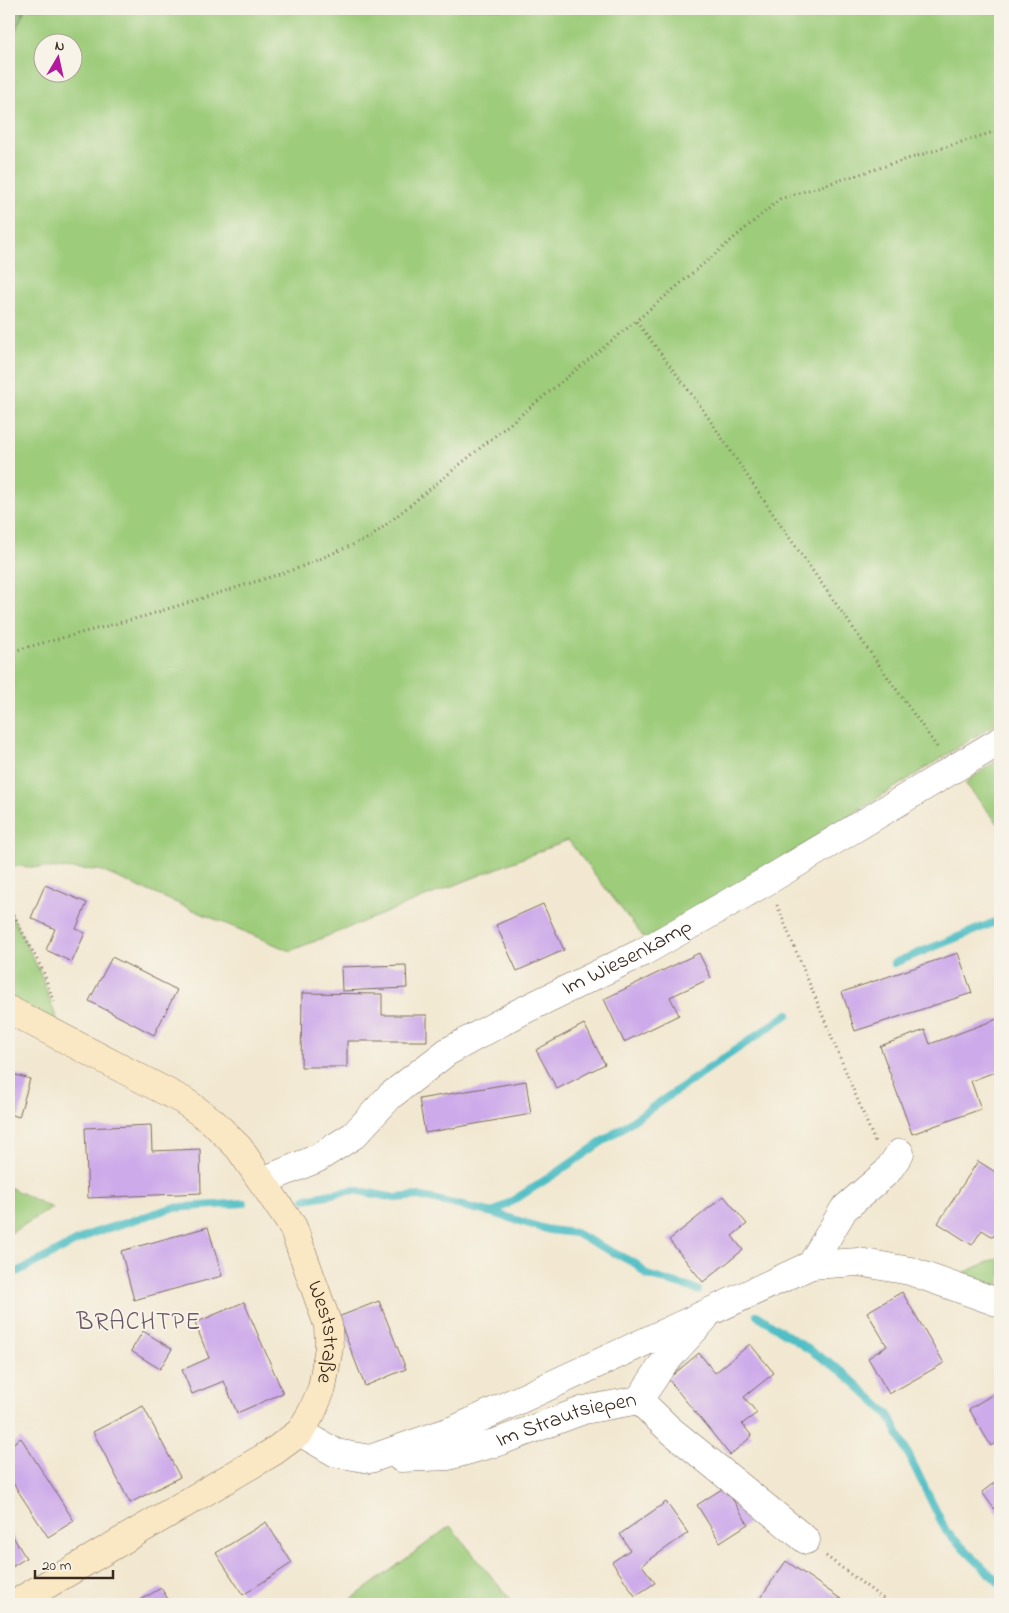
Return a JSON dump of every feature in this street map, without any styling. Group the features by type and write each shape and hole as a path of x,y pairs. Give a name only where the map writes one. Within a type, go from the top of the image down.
{"main road":[{"name":"Weststraße","path":"9,1010 184,1101 212,1121 239,1148 263,1181 292,1227 328,1325 330,1348 322,1388 312,1412 300,1432 273,1452 14,1604"}],"street":[{"name":"Im Wiesenkamp","path":"263,1181 318,1158 354,1135 390,1096 447,1052 520,1012 643,952 767,882 952,768 1000,741"},
{"path":"811,1265 844,1209 894,1163"},
{"name":"Im Strautsiepen","path":"370,1459 456,1429 811,1265 859,1262 910,1271 1000,1303"},
{"path":"639,1400 663,1364 712,1310"},
{"name":"Im Strautsiepen","path":"300,1432 336,1454 370,1459 448,1456 498,1442 584,1410 639,1400 668,1428 806,1540"}],"path":[{"path":"9,652 145,616 296,569 371,538 780,199 1000,130"},
{"path":"636,320 699,404 779,523 952,768"},
{"path":"767,882 894,1163"},
{"path":"9,906 43,971 67,1039"},
{"path":"806,1540 890,1604"}],"green space":[{"path":"9,9 25,9 9,45"},
{"path":"25,9 1000,9 1000,721 648,943 568,840 290,951 99,870 9,866 9,45"},
{"path":"1000,758 1000,826 965,783"},
{"path":"9,910 40,972 60,1028 9,1001"},
{"path":"9,1187 52,1208 9,1234"},
{"path":"1000,1257 1000,1299 949,1279"},
{"path":"450,1526 514,1604 345,1604"}],"building":[{"path":"45,885 87,903 76,929 85,933 72,962 46,950 55,929 31,918"},
{"path":"543,904 564,950 517,971 496,925"},
{"path":"699,953 711,978 670,997 679,1015 624,1042 604,999"},
{"path":"958,953 972,993 855,1031 842,992"},
{"path":"112,957 177,990 154,1035 89,1001"},
{"path":"406,965 407,988 342,991 341,967"},
{"path":"302,993 382,994 382,1015 427,1015 427,1041 347,1041 347,1067 301,1067"},
{"path":"1000,1018 1000,1070 971,1081 981,1109 912,1134 880,1046 925,1030 930,1044"},
{"path":"584,1024 605,1064 557,1089 536,1050"},
{"path":"9,1073 30,1079 19,1117 9,1114"},
{"path":"526,1081 531,1114 425,1133 419,1099"},
{"path":"151,1125 152,1151 200,1149 201,1193 88,1198 85,1128"},
{"path":"978,1161 1000,1175 1000,1225 993,1237 982,1230 972,1245 938,1223"},
{"path":"724,1196 747,1224 732,1236 743,1250 703,1282 669,1240"},
{"path":"208,1227 222,1276 134,1300 121,1251"},
{"path":"902,1292 944,1363 889,1394 868,1358 887,1346 867,1312"},
{"path":"379,1301 406,1369 365,1386 338,1317"},
{"path":"244,1302 283,1393 237,1413 224,1381 192,1394 182,1370 209,1358 195,1323"},
{"path":"143,1331 172,1349 160,1369 131,1351"},
{"path":"750,1344 774,1373 744,1397 757,1413 742,1424 752,1436 730,1455 668,1379 699,1353 715,1373"},
{"path":"1000,1390 1000,1440 991,1446 969,1409"},
{"path":"143,1406 180,1477 130,1503 93,1432"},
{"path":"21,1438 74,1521 48,1537 9,1477 9,1446"},
{"path":"1000,1480 1000,1517 982,1492"},
{"path":"725,1487 748,1524 720,1542 697,1505"},
{"path":"666,1502 688,1533 642,1565 655,1583 635,1596 612,1562 630,1550 620,1534"},
{"path":"266,1522 292,1563 243,1595 216,1553"},
{"path":"9,1530 26,1558 9,1569"},
{"path":"786,1561 848,1604 756,1604"},
{"path":"161,1588 171,1604 134,1604"}],"waterway":[{"path":"894,963 1000,920"},
{"path":"493,1213 558,1172 788,1014"},
{"path":"305,1199 354,1190 395,1198 418,1196 493,1213 549,1230 575,1233 636,1264 647,1275 698,1290"},
{"path":"9,1276 93,1233 172,1208 244,1203"},
{"path":"757,1315 843,1372 889,1415 946,1531 1000,1584"}],"district":[{"name":"BRACHTPE","path":"139,1323"}]}
